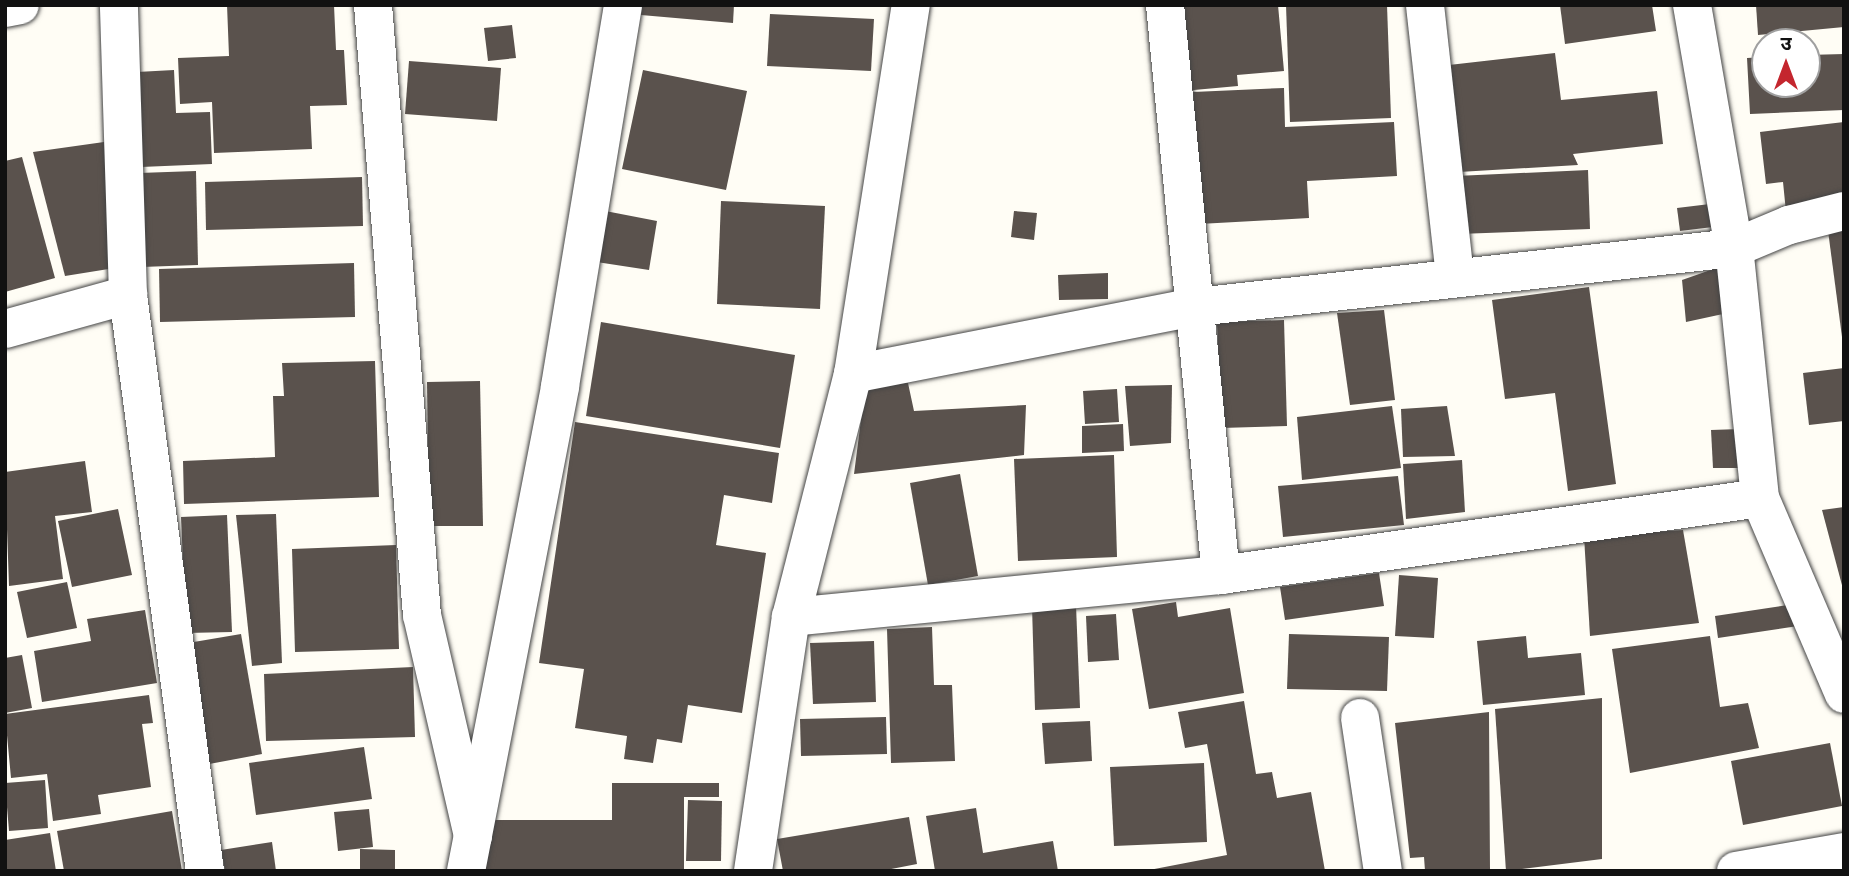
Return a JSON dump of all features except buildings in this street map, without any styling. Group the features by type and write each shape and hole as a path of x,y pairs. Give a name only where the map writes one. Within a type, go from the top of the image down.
{"street":[{"path":"5,8 20,5"},
{"path":"119,5 128,295 205,871"},
{"path":"373,5 422,615 469,853"},
{"path":"469,853 560,386 623,5"},
{"path":"753,871 792,617 853,374 911,5"},
{"path":"1165,5 1221,575"},
{"path":"1425,5 1455,277"},
{"path":"1692,5 1734,248 1760,498 1844,694"},
{"path":"853,374 1196,307 1734,248 1789,225 1844,211"},
{"path":"5,329 128,295"},
{"path":"792,617 1221,575 1760,498"},
{"path":"1360,718 1383,871"},
{"path":"1736,871 1844,852"}]}
